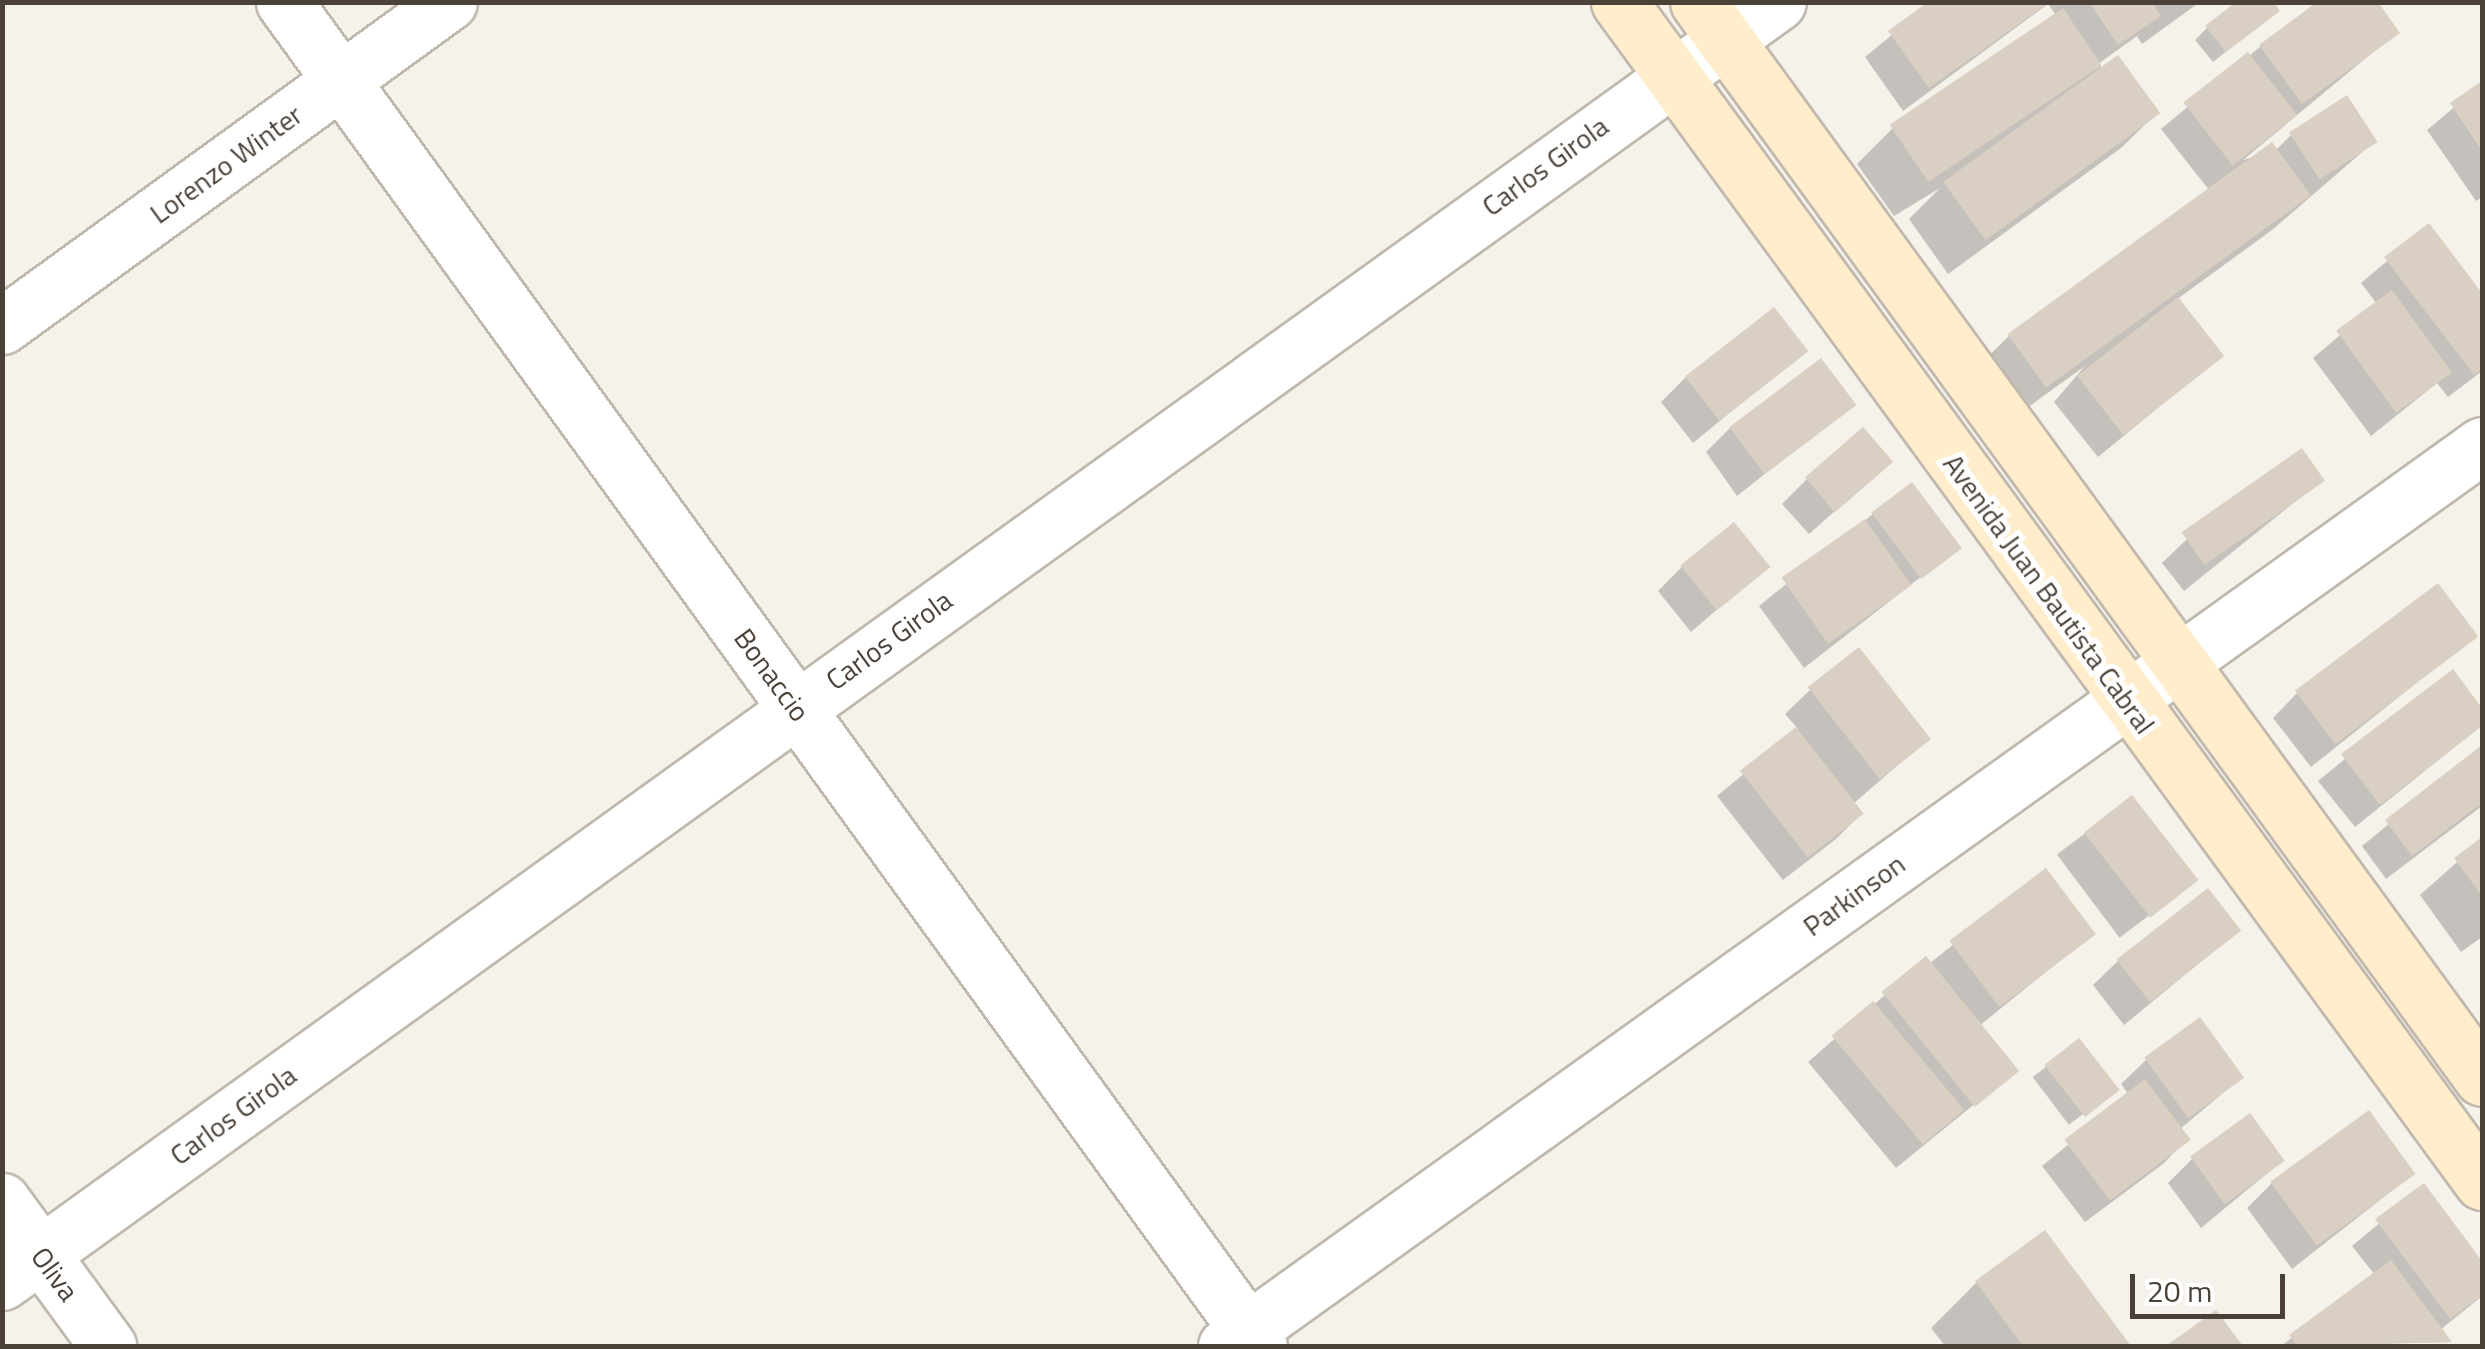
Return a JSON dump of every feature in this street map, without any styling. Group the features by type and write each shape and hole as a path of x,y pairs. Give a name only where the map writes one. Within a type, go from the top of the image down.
{"main road":[{"name":"Avenida Juan Bautista Cabral","path":"1619,2 2482,1182"},
{"path":"1712,22 2482,1078"}],"street":[{"name":"Bonaccio","path":"284,2 796,708 1244,1341"},
{"name":"Lorenzo Winter","path":"2,326 449,2"},
{"name":"Carlos Girola","path":"22,1268 1671,75 1712,22 1778,2"},
{"name":"Parkinson","path":"1244,1341 2482,445"},
{"name":"Oliva","path":"2,1201 22,1268 108,1346"}],"building":[{"path":"1928,2 2050,2 1929,88 1888,31"},
{"path":"2089,2 2152,2 2161,16 2118,45"},
{"path":"2236,2 2273,2 2280,11 2226,52 2205,26"},
{"path":"2317,2 2378,2 2400,33 2302,104 2259,45"},
{"path":"2063,8 2102,65 1928,182 1890,125"},
{"path":"2248,52 2297,115 2233,166 2183,102"},
{"path":"2118,55 2160,113 1986,240 1943,182"},
{"path":"2482,81 2482,151 2450,103"},
{"path":"2347,95 2377,142 2320,180 2289,133"},
{"path":"2272,142 2311,195 2046,388 2007,334"},
{"path":"2429,223 2482,293 2482,368 2474,375 2384,257"},
{"path":"2392,290 2452,373 2396,413 2336,331"},
{"path":"2178,297 2224,356 2123,435 2077,376"},
{"path":"1774,307 1808,351 1719,421 1685,377"},
{"path":"1821,358 1857,405 1765,474 1729,427"},
{"path":"1863,427 1893,462 1835,512 1805,478"},
{"path":"2302,448 2325,481 2205,565 2182,532"},
{"path":"1912,482 1962,548 1921,579 1871,513"},
{"path":"1865,519 1911,585 1828,644 1781,578"},
{"path":"1734,522 1771,567 1717,610 1680,565"},
{"path":"2438,583 2478,637 2335,744 2295,691"},
{"path":"1859,647 1931,739 1880,779 1808,687"},
{"path":"2453,669 2482,708 2482,726 2380,805 2341,754"},
{"path":"1796,727 1864,814 1808,857 1740,771"},
{"path":"2482,745 2482,803 2412,856 2385,820"},
{"path":"2132,795 2198,880 2150,918 2084,833"},
{"path":"2482,837 2482,896 2454,858"},
{"path":"2046,868 2096,934 1999,1007 1949,941"},
{"path":"2208,888 2241,931 2150,1002 2117,959"},
{"path":"1926,956 2019,1071 1975,1107 1882,992"},
{"path":"1873,1001 1964,1110 1923,1144 1832,1036"},
{"path":"2200,1017 2244,1078 2188,1118 2144,1058"},
{"path":"2079,1038 2120,1090 2085,1117 2044,1065"},
{"path":"2145,1079 2191,1140 2110,1200 2064,1140"},
{"path":"2369,1110 2415,1174 2317,1246 2270,1182"},
{"path":"2250,1113 2285,1161 2225,1204 2190,1156"},
{"path":"2424,1183 2482,1261 2482,1295 2450,1319 2375,1219"},
{"path":"2045,1230 2131,1346 2023,1346 1975,1281"},
{"path":"2391,1260 2452,1342 2297,1346 2289,1335"},
{"path":"2216,1310 2243,1346 2166,1346"}]}
